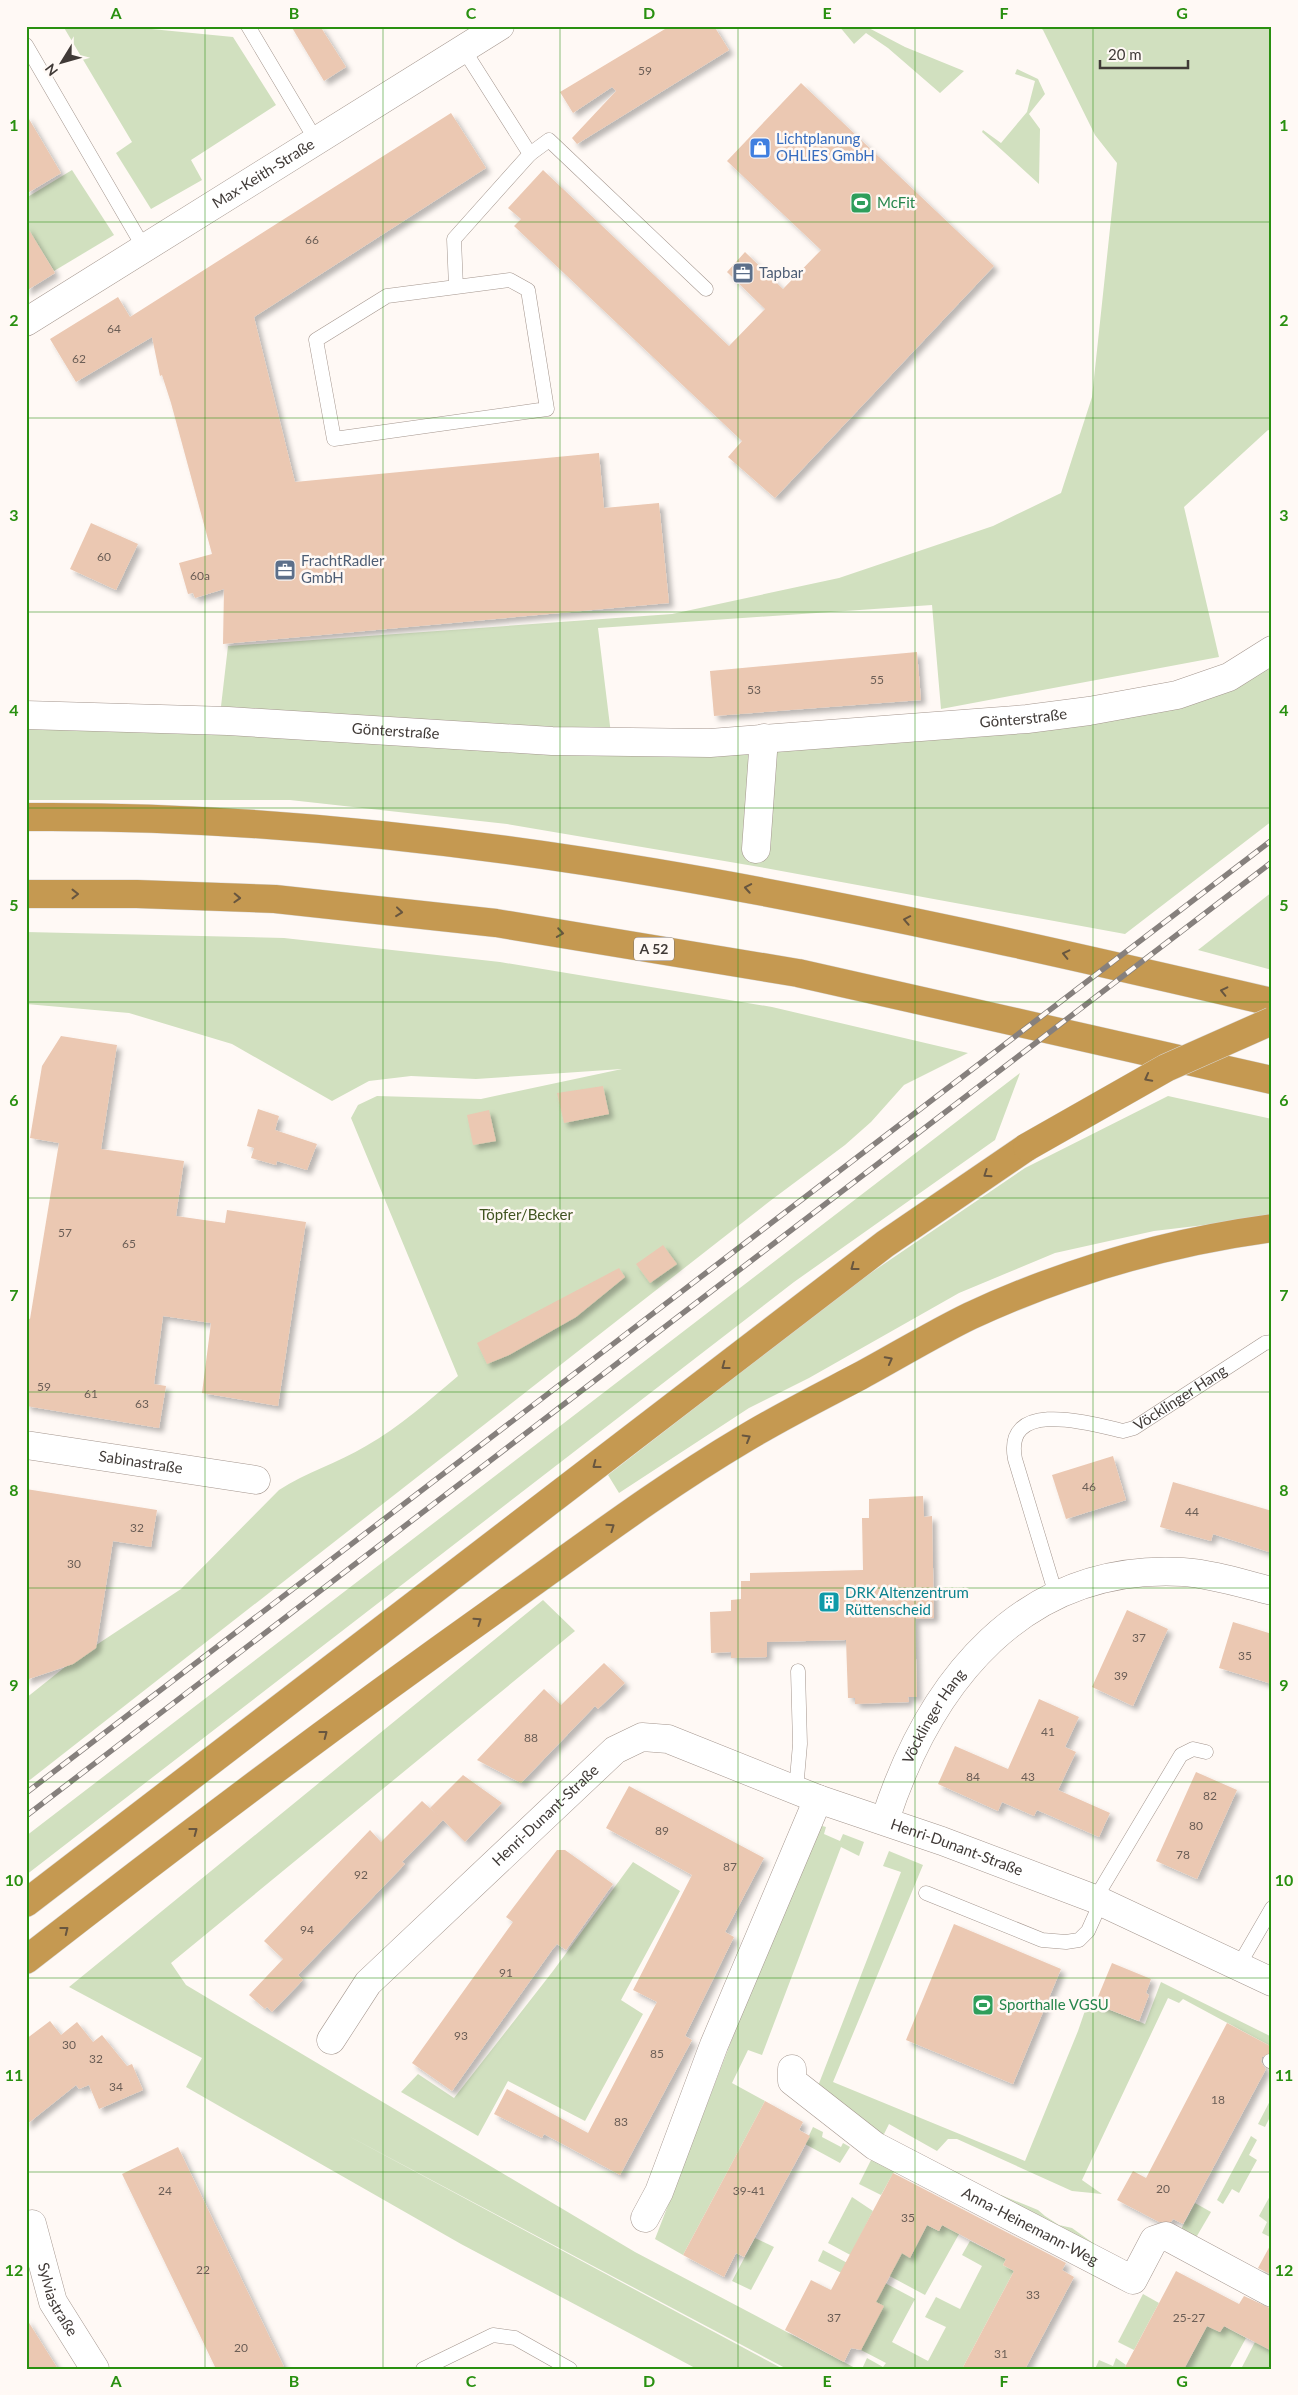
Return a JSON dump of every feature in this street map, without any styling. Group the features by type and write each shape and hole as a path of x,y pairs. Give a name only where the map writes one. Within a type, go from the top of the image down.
{"highway":[{"path":"26,817 142,818 247,823 330,829 508,849 647,870 990,936 1272,1002"},
{"name":"A 52","path":"26,894 137,894 275,899 496,923 798,973 1272,1080"},
{"path":"26,1903 885,1244 1027,1147 1166,1068 1272,1021"},
{"path":"26,1960 143,1869 447,1644 646,1502 745,1438 968,1317 1018,1295 1075,1274 1214,1236 1272,1228"}],"street":[{"name":"Max-Keith-Straße","path":"26,322 500,26"},
{"name":"Gönterstraße","path":"26,715 228,721 552,741 710,743 1027,719 1089,711 1177,694 1229,677 1272,650"},
{"path":"756,849 764,738"},
{"name":"Sabinastraße","path":"26,1445 256,1480"},
{"name":"Vöcklinger Hang","path":"885,1820 897,1783 931,1715 964,1666 1007,1626 1032,1608 1056,1595 1105,1579 1163,1572 1203,1574 1272,1591"},
{"name":"Henri-Dunant-Straße","path":"331,2040 368,1983 615,1750 642,1736 668,1739 807,1794 885,1820 1098,1901 1272,1982"},
{"path":"645,2218 659,2192 807,1794"},
{"name":"Anna-Heinemann-Weg","path":"792,2069 792,2081 875,2146 1133,2280 1154,2240 1166,2236 1272,2293"},
{"name":"Sylviastraße","path":"29,2222 53,2302 95,2369"}],"lane":[{"path":"248,26 317,142"},
{"path":"26,45 144,248"},
{"path":"464,50 530,154"},
{"path":"456,287 454,239 530,154 549,140 706,289"},
{"path":"510,280 528,290 547,409 334,439 316,340 387,296 456,287 510,280"},
{"name":"Vöcklinger Hang","path":"1056,1595 1014,1459 1013,1445 1020,1432 1035,1422 1051,1418 1123,1431 1134,1428 1264,1343 1272,1342"},
{"path":"798,1671 800,1744 807,1794"},
{"path":"926,1893 1042,1940 1066,1942 1079,1940 1088,1932 1098,1901 1181,1755 1192,1749 1206,1752"},
{"path":"1239,1965 1272,1908"},
{"path":"423,2369 493,2335 515,2338 570,2369"}],"green space":[{"path":"63,26 121,26 233,37 276,105 191,160 202,180 151,209 116,153 132,142"},
{"path":"839,26 865,26 905,47 964,71 940,93 888,48 866,33 854,44"},
{"path":"1039,26 1272,26 1272,431 1268,430 1184,507 1219,657 941,709 932,605 598,628 611,734 220,715 228,646 672,614 839,578 993,526 1061,493 1092,397 1117,163 1095,135 1043,30"},
{"path":"1017,69 1038,79 1045,94 1029,114 1040,129 1039,184 982,132 983,130 1001,143 1027,112 1035,81 1015,74"},
{"path":"72,170 114,235 54,271 26,226 26,198"},
{"path":"1272,661 1272,821 1125,934 765,868 507,824 290,800 26,800 26,725 529,748 1062,725"},
{"path":"1272,892 1272,970 1198,950"},
{"name":"Töpfer/Becker","path":"26,932 284,938 500,962 772,1007 968,1053 904,1085 871,1122 845,1145 770,1201 26,1783 26,1698 75,1659 181,1589 279,1490 378,1439 414,1413 458,1376 351,1118 358,1105 377,1096 481,1099 622,1069 476,1079 411,1076 369,1081 332,1101 232,1044 129,1013 26,1004"},
{"path":"1020,1073 995,1140 794,1282 26,1875 26,1836"},
{"path":"1168,1096 1272,1119 1272,1217 1154,1231 1055,1253 959,1293 809,1378 749,1408 619,1493 608,1475 856,1283 1025,1168"},
{"path":"543,1600 575,1631 171,1963 186,1985 635,2252 857,2369 787,2369 343,2133 783,2369 697,2369 461,2244 186,2087 202,2058 69,1987"},
{"path":"815,1824 826,1827 824,1834 840,1841 843,1834 864,1842 859,1856 841,1847 762,2055 748,2050 732,2083 765,2101 683,2255 655,2239"},
{"path":"889,1851 923,1865 833,2082 1025,2161 1078,2031 1089,1999 1095,2004 1145,2024 1161,1982 1272,2037 1272,2047 1183,1999 1179,2003 1168,1998 1082,2180 1102,2194 1072,2191 957,2139 948,2139 937,2151 889,2124 883,2136 818,2086 901,1872 883,1866"},
{"path":"633,1862 680,1891 621,2000 643,2014 585,2121 508,2081 478,2136 401,2092 418,2074 454,2098 553,1971"},
{"path":"1272,2097 1272,2113 1265,2127 1258,2124"},
{"path":"813,2127 823,2132 822,2137 841,2147 843,2143 850,2147 840,2163 805,2144"},
{"path":"1251,2136 1257,2140 1249,2155 1257,2160 1239,2193 1232,2189 1223,2204 1217,2200"},
{"path":"872,2158 895,2170 881,2195 859,2184"},
{"path":"1271,2194 1272,2238 1262,2233 1267,2222 1259,2216"},
{"path":"1001,2195 1038,2210 1059,2225 1072,2228 1093,2243 1091,2247 993,2197"},
{"path":"852,2197 873,2211 855,2246 902,2253 910,2257 927,2225 939,2231 942,2225 959,2234 925,2295 828,2243"},
{"path":"1195,2203 1211,2212 1194,2241 1179,2233"},
{"path":"755,2238 774,2247 751,2290 732,2281"},
{"path":"970,2241 1006,2259 1003,2265 1014,2271 962,2369 862,2369 867,2358 883,2367 886,2363 861,2350 871,2299 875,2290 818,2261 823,2250 915,2299 892,2342 928,2361 946,2327 925,2317 936,2297 960,2309 982,2266 962,2255"},
{"path":"1143,2294 1159,2303 1134,2350 1118,2342"},
{"path":"1207,2326 1220,2332 1224,2326 1246,2338 1229,2369 1184,2369"},
{"path":"1255,2342 1272,2351 1272,2369 1241,2369"},
{"path":"1116,2358 1126,2365 1124,2369 1095,2369 1099,2360 1113,2366"}],"building":[{"path":"291,26 320,26 346,67 324,81"},
{"path":"670,26 714,26 729,50 577,144 572,138 616,91 612,87 573,113 560,92"},
{"path":"801,83 994,266 775,498 728,457 742,441 514,226 521,219 508,208 543,170 729,346 765,309 727,272 745,252 783,289 821,250 727,161"},
{"path":"451,113 486,168 254,317 295,482 599,453 604,508 659,503 669,603 223,644 224,589 195,598 193,593 188,594 179,563 212,554 171,403 162,375 160,376 152,337 76,382 50,339 118,297 130,317"},
{"path":"26,114 61,173 26,194"},
{"path":"26,225 55,273 26,291"},
{"path":"91,523 138,544 116,590 70,569"},
{"path":"917,652 921,700 714,716 710,671"},
{"path":"61,1036 117,1045 101,1149 184,1161 176,1216 225,1223 227,1210 306,1222 278,1406 202,1393 211,1323 163,1316 154,1384 166,1386 159,1428 26,1406 26,1318 30,1319 59,1143 30,1138 42,1066"},
{"path":"603,1086 609,1114 564,1123 557,1093"},
{"path":"258,1109 279,1116 275,1130 317,1144 307,1170 277,1161 276,1165 251,1158 254,1148 247,1146"},
{"path":"489,1110 496,1141 473,1145 467,1115"},
{"path":"663,1245 677,1264 650,1283 636,1264"},
{"path":"619,1268 625,1277 576,1317 509,1355 487,1364 477,1343"},
{"path":"1113,1456 1126,1500 1066,1519 1052,1475"},
{"path":"1173,1482 1272,1511 1272,1553 1213,1534 1211,1541 1160,1527"},
{"path":"26,1489 157,1510 151,1547 113,1541 96,1648 73,1664 26,1680"},
{"name":"DRK Altenzentrum Rüttenscheid","path":"923,1496 924,1517 932,1516 934,1618 915,1619 917,1697 908,1697 909,1702 855,1704 855,1698 848,1698 846,1640 767,1642 767,1657 731,1658 731,1652 711,1653 710,1612 731,1611 731,1600 741,1599 741,1581 750,1581 750,1573 863,1570 862,1518 869,1518 869,1499"},
{"path":"1127,1610 1168,1629 1133,1706 1092,1687"},
{"path":"1233,1622 1272,1634 1272,1684 1219,1668"},
{"path":"604,1663 625,1683 598,1709 595,1706 521,1783 477,1760 544,1689 561,1705"},
{"path":"1039,1699 1079,1717 1065,1747 1076,1752 1058,1790 1110,1813 1099,1837 1037,1810 1034,1816 1002,1802 998,1811 938,1784 955,1746 1008,1769"},
{"path":"1196,1772 1237,1790 1197,1879 1156,1861"},
{"path":"463,1775 502,1803 465,1842 443,1820 402,1862 405,1864 298,1975 303,1980 272,2012 267,2007 265,2009 249,1995 283,1959 264,1941 370,1830 381,1842 422,1801 442,1819 430,1808"},
{"path":"629,1786 764,1858 725,1932 734,1937 685,2036 692,2040 620,2175 544,2134 542,2138 494,2114 507,2089 588,2133 657,2002 633,1990 692,1875 606,1828"},
{"path":"557,1850 565,1850 613,1884 566,1950 557,1944 552,1950 452,2091 412,2063 513,1922 506,1917"},
{"name":"Sporthalle VGSU","path":"954,1924 1061,1969 1013,2084 906,2040"},
{"path":"1112,1963 1151,1979 1146,1993 1149,1995 1139,2021 1095,2004"},
{"path":"50,2021 61,2035 77,2022 93,2042 102,2035 127,2066 132,2064 143,2090 99,2109 89,2085 79,2089 76,2085 26,2125 26,2039"},
{"path":"1227,2023 1272,2047 1272,2053 1262,2057 1261,2062 1266,2069 1183,2224 1173,2219 1171,2222 1159,2222 1117,2200 1133,2171 1146,2178"},
{"path":"765,2101 803,2122 799,2130 810,2136 744,2257 736,2253 724,2277 683,2255"},
{"path":"178,2147 285,2369 216,2369 122,2174"},
{"path":"893,2173 1066,2263 1062,2270 1074,2277 1025,2369 962,2369 1014,2271 1003,2265 1006,2259 942,2225 939,2231 927,2225 910,2258 902,2253 876,2302 884,2306 861,2350 851,2348 844,2362 785,2330 811,2280 831,2290"},
{"path":"1272,2242 1272,2275 1258,2268"},
{"path":"1176,2271 1239,2304 1244,2296 1272,2309 1272,2351 1224,2326 1220,2332 1207,2326 1184,2369 1124,2369"},
{"path":"26,2318 58,2369 26,2369"}],"railway":[{"path":"26,1793 1272,840"},
{"path":"26,1816 1272,862"}],"place":[{"name":"Lichtplanung OHLIES GmbH","path":"760,148"},
{"name":"McFit","path":"861,203"},
{"name":"Tapbar","path":"743,273"},
{"name":"FrachtRadler GmbH","path":"285,570"},
{"name":"DRK Altenzentrum Rüttenscheid","path":"829,1602"},
{"name":"Sporthalle VGSU","path":"983,2005"}]}
